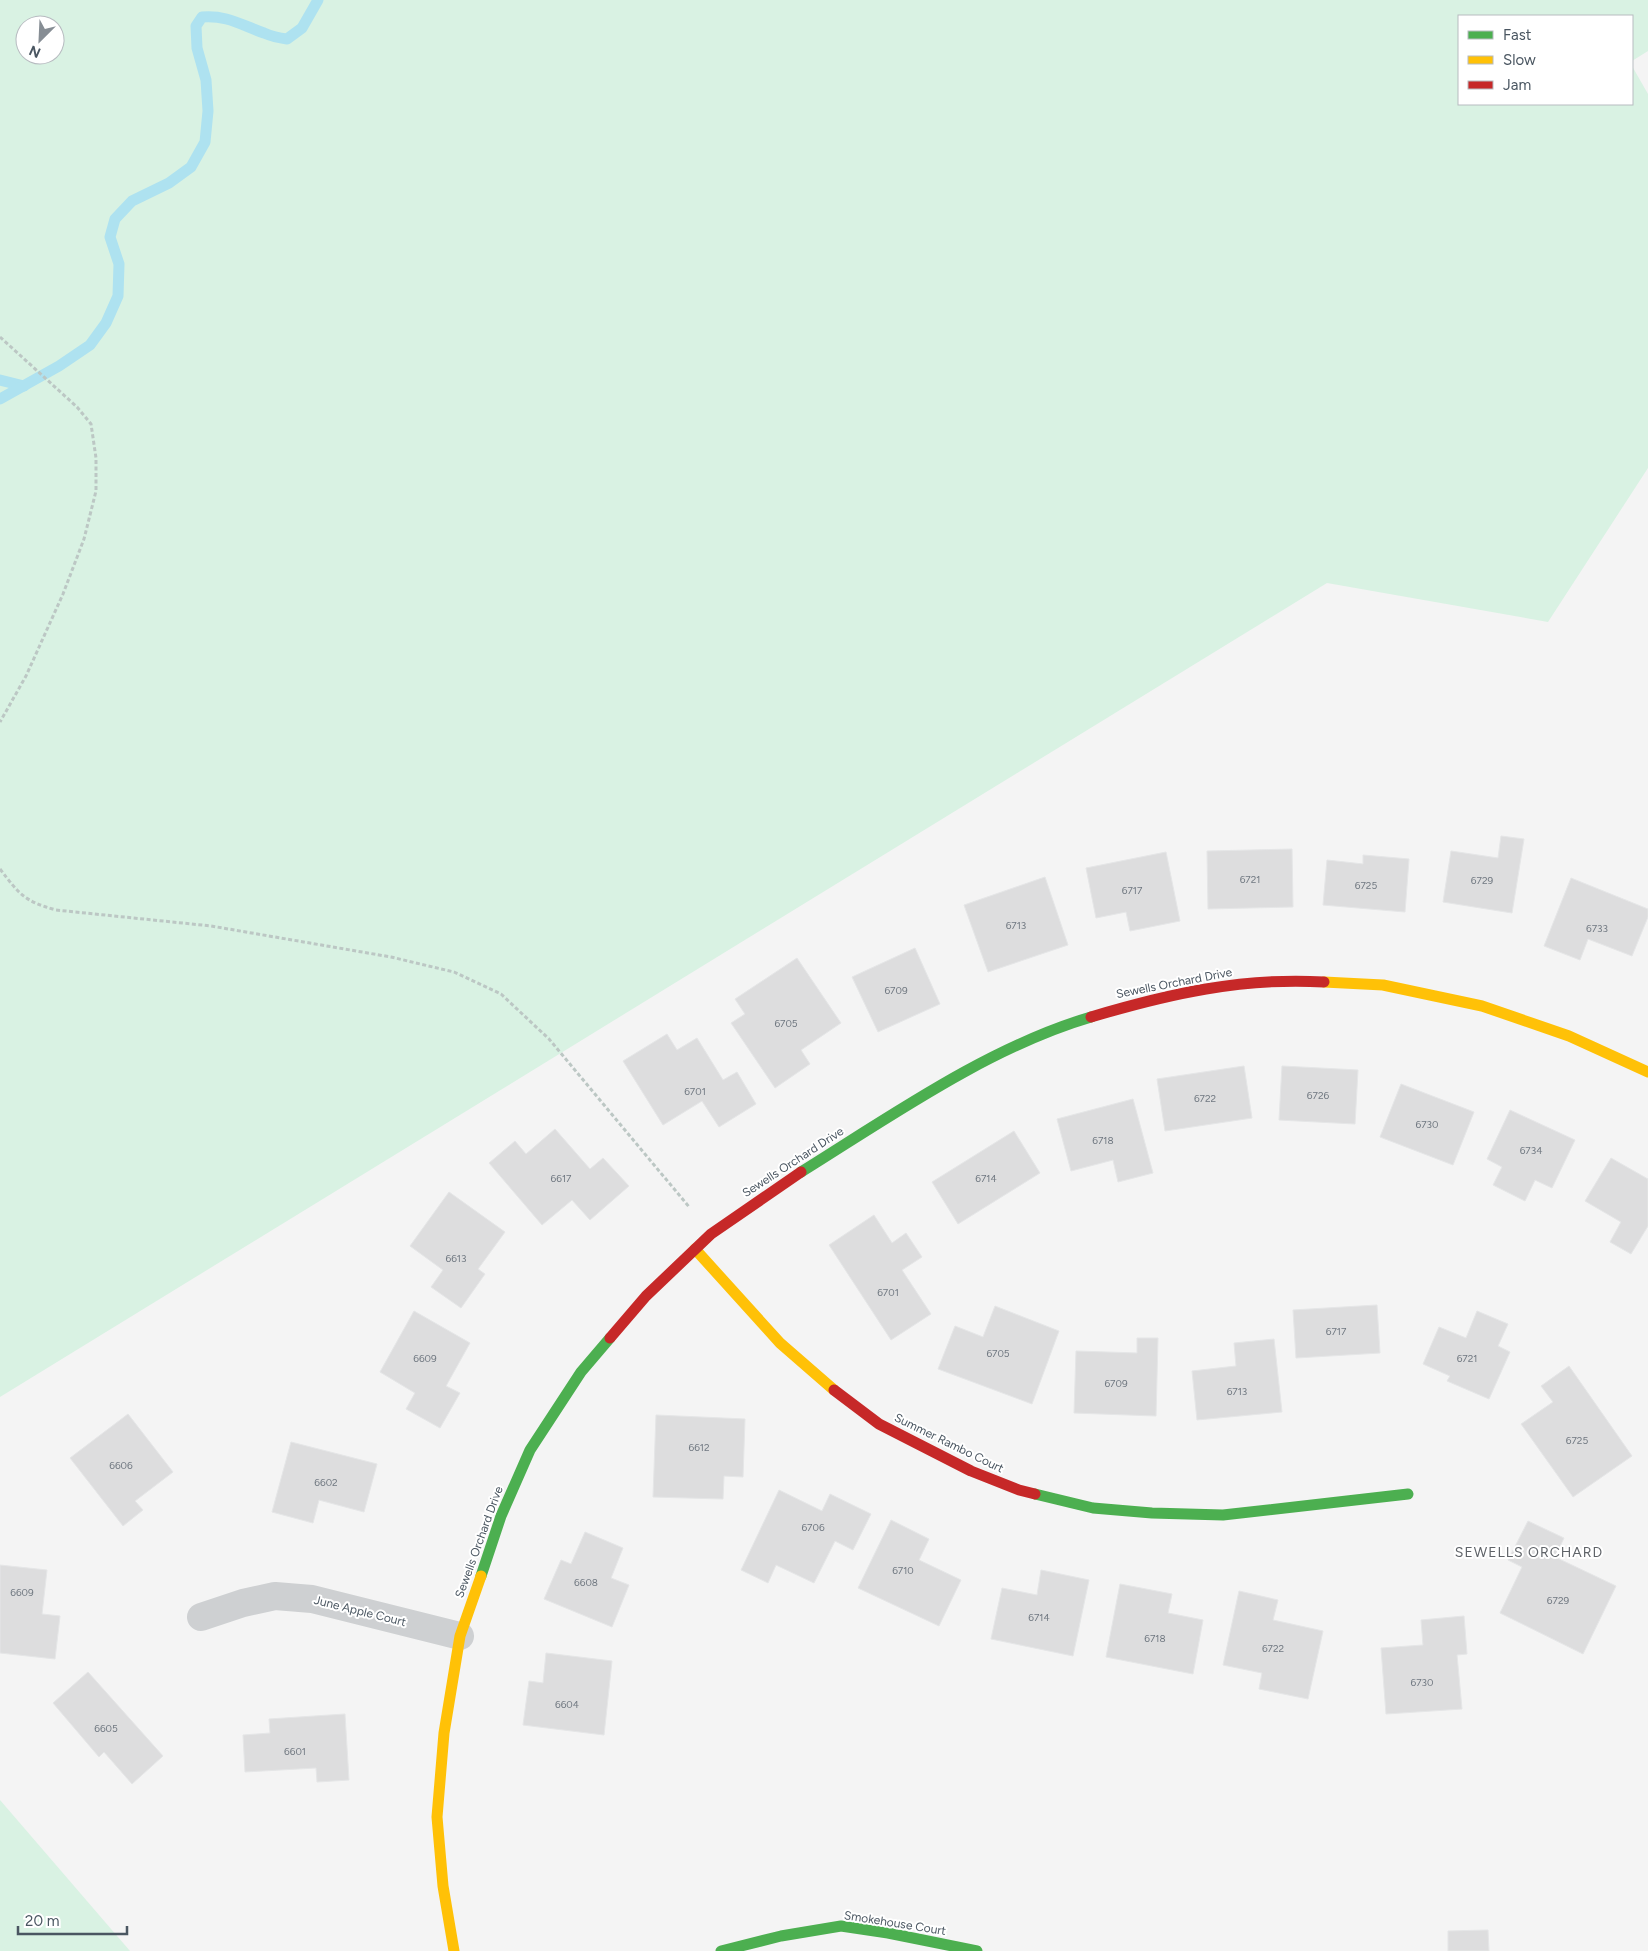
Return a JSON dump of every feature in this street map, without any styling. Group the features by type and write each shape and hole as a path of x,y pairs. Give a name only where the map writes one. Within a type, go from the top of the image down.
{"street":[{"name":"Sewells Orchard Drive","path":"454,1951 443,1886 437,1817 444,1733 460,1636 501,1516 530,1450 581,1372 646,1296 711,1234 800,1172 929,1093 1005,1051 1069,1023 1140,1002 1221,985 1298,980 1383,986 1482,1006 1569,1036 1648,1072"},
{"name":"Summer Rambo Court","path":"695,1249 780,1343 835,1391 864,1413 879,1424 963,1467 1019,1490 1093,1508 1152,1513 1223,1515 1408,1494"},
{"name":"June Apple Court","path":"200,1617 243,1603 275,1596 312,1599 460,1636"},
{"name":"Smokehouse Court","path":"721,1951 781,1936 841,1926 888,1933 977,1951"}],"path":[{"path":"0,337 77,407 91,424 96,458 96,491 84,539 63,594 26,676 0,722"},
{"path":"0,869 17,892 33,903 56,910 211,926 391,957 454,972 501,994 549,1039 711,1234"}],"green space":[{"path":"0,0 1648,0 1648,51 1633,60 1633,15 1458,15 1458,105 1633,105 1633,68 1648,94 1648,468 1548,622 1327,583 0,1397"},
{"path":"0,1800 130,1951 0,1951"}],"building":[{"path":"1501,836 1524,839 1512,913 1443,902 1451,851 1498,858"},
{"path":"1292,849 1293,907 1208,909 1207,851"},
{"path":"1166,852 1180,921 1130,931 1126,912 1096,918 1086,868"},
{"path":"1363,855 1409,859 1405,912 1323,905 1327,860 1363,864"},
{"path":"1045,877 1068,945 988,972 964,905"},
{"path":"1571,878 1648,909 1648,917 1632,956 1588,939 1580,960 1544,946"},
{"path":"915,948 940,1004 878,1032 852,977"},
{"path":"797,958 841,1023 801,1050 810,1064 775,1088 731,1023 745,1014 735,999"},
{"path":"667,1034 677,1050 697,1038 723,1080 737,1072 756,1104 719,1127 702,1101 663,1125 623,1061"},
{"path":"1244,1066 1252,1118 1165,1131 1157,1079"},
{"path":"1282,1066 1358,1070 1355,1124 1279,1120"},
{"path":"1401,1084 1474,1112 1453,1165 1380,1137"},
{"path":"1133,1099 1153,1173 1118,1182 1113,1160 1071,1171 1057,1119"},
{"path":"1510,1110 1575,1140 1552,1188 1535,1180 1525,1201 1493,1185 1502,1167 1487,1159"},
{"path":"555,1129 590,1169 603,1158 629,1186 590,1220 572,1200 542,1225 489,1163 515,1141 526,1154"},
{"path":"1014,1131 1040,1173 958,1224 932,1182"},
{"path":"1611,1158 1648,1179 1648,1226 1631,1254 1610,1242 1621,1222 1585,1201"},
{"path":"449,1192 505,1232 478,1269 485,1274 461,1308 431,1287 443,1270 410,1246"},
{"path":"874,1215 892,1243 906,1233 922,1257 902,1270 931,1314 891,1340 829,1245"},
{"path":"1377,1305 1380,1353 1296,1358 1293,1310"},
{"path":"995,1306 1059,1331 1032,1404 938,1369 955,1326 983,1337"},
{"path":"414,1311 470,1343 446,1386 460,1393 440,1428 406,1409 415,1393 380,1372"},
{"path":"1477,1311 1508,1324 1498,1346 1510,1352 1489,1399 1447,1381 1450,1376 1423,1364 1439,1327 1466,1338"},
{"path":"1137,1338 1158,1338 1156,1416 1074,1413 1076,1351 1137,1353"},
{"path":"1274,1339 1282,1412 1197,1420 1192,1371 1236,1366 1234,1343"},
{"path":"1569,1366 1632,1456 1573,1497 1521,1424 1553,1402 1541,1386"},
{"path":"128,1414 173,1472 135,1501 143,1510 123,1526 70,1458"},
{"path":"656,1415 745,1419 743,1477 724,1476 723,1499 653,1497"},
{"path":"291,1442 377,1464 364,1512 319,1500 313,1523 272,1512"},
{"path":"779,1490 822,1511 830,1494 871,1514 853,1550 835,1541 814,1583 776,1565 768,1583 741,1570"},
{"path":"891,1520 929,1539 919,1560 961,1580 939,1626 858,1588"},
{"path":"1528,1521 1564,1538 1555,1557 1616,1586 1583,1654 1500,1613 1522,1567 1508,1560"},
{"path":"585,1532 623,1548 611,1578 629,1585 612,1627 544,1599 561,1560 571,1564"},
{"path":"0,1565 47,1570 42,1614 60,1616 55,1659 0,1653"},
{"path":"1041,1570 1089,1580 1073,1656 991,1639 1002,1588 1037,1595"},
{"path":"1120,1584 1172,1594 1168,1613 1203,1620 1193,1674 1106,1657"},
{"path":"1239,1591 1278,1600 1273,1620 1323,1631 1308,1699 1259,1689 1262,1673 1223,1665"},
{"path":"1464,1616 1467,1654 1457,1655 1462,1709 1386,1714 1381,1648 1423,1645 1421,1620"},
{"path":"546,1653 612,1661 604,1735 523,1725 529,1681 543,1683"},
{"path":"88,1672 163,1756 132,1784 104,1752 99,1757 53,1703"},
{"path":"345,1714 349,1780 317,1782 316,1768 245,1772 243,1735 270,1733 269,1719"},
{"path":"1488,1930 1489,1951 1448,1951 1448,1931"}],"waterway":[{"path":"0,399 59,366 90,345 106,323 118,296 119,264 110,237 115,219 132,201 169,183 191,167 205,142 208,111 206,80 197,48 196,26 202,17 227,19 269,35 287,39 302,28 318,0"},
{"path":"0,380 24,386"}],"traffic: fast":[{"path":"801,1172 905,1106 978,1064 1053,1030 1091,1017"},
{"path":"481,1576 501,1516 530,1450 581,1372 610,1338"},
{"path":"1035,1494 1093,1508 1152,1513 1223,1515 1408,1494"},
{"path":"721,1951 781,1936 841,1926 888,1933 977,1951"}],"traffic: slow":[{"path":"1324,982 1383,985 1482,1006 1569,1036 1648,1072"},
{"path":"695,1249 780,1343 834,1390"},
{"path":"454,1951 443,1886 437,1817 444,1733 460,1636 481,1576"}],"traffic: jam":[{"path":"1091,1017 1148,1001 1206,989 1264,982 1324,982"},
{"path":"610,1338 646,1296 711,1234 801,1172"},
{"path":"834,1390 879,1424 971,1471 1019,1490 1035,1494"}],"district":[{"name":"SEWELLS ORCHARD","path":"1529,1552"}]}
